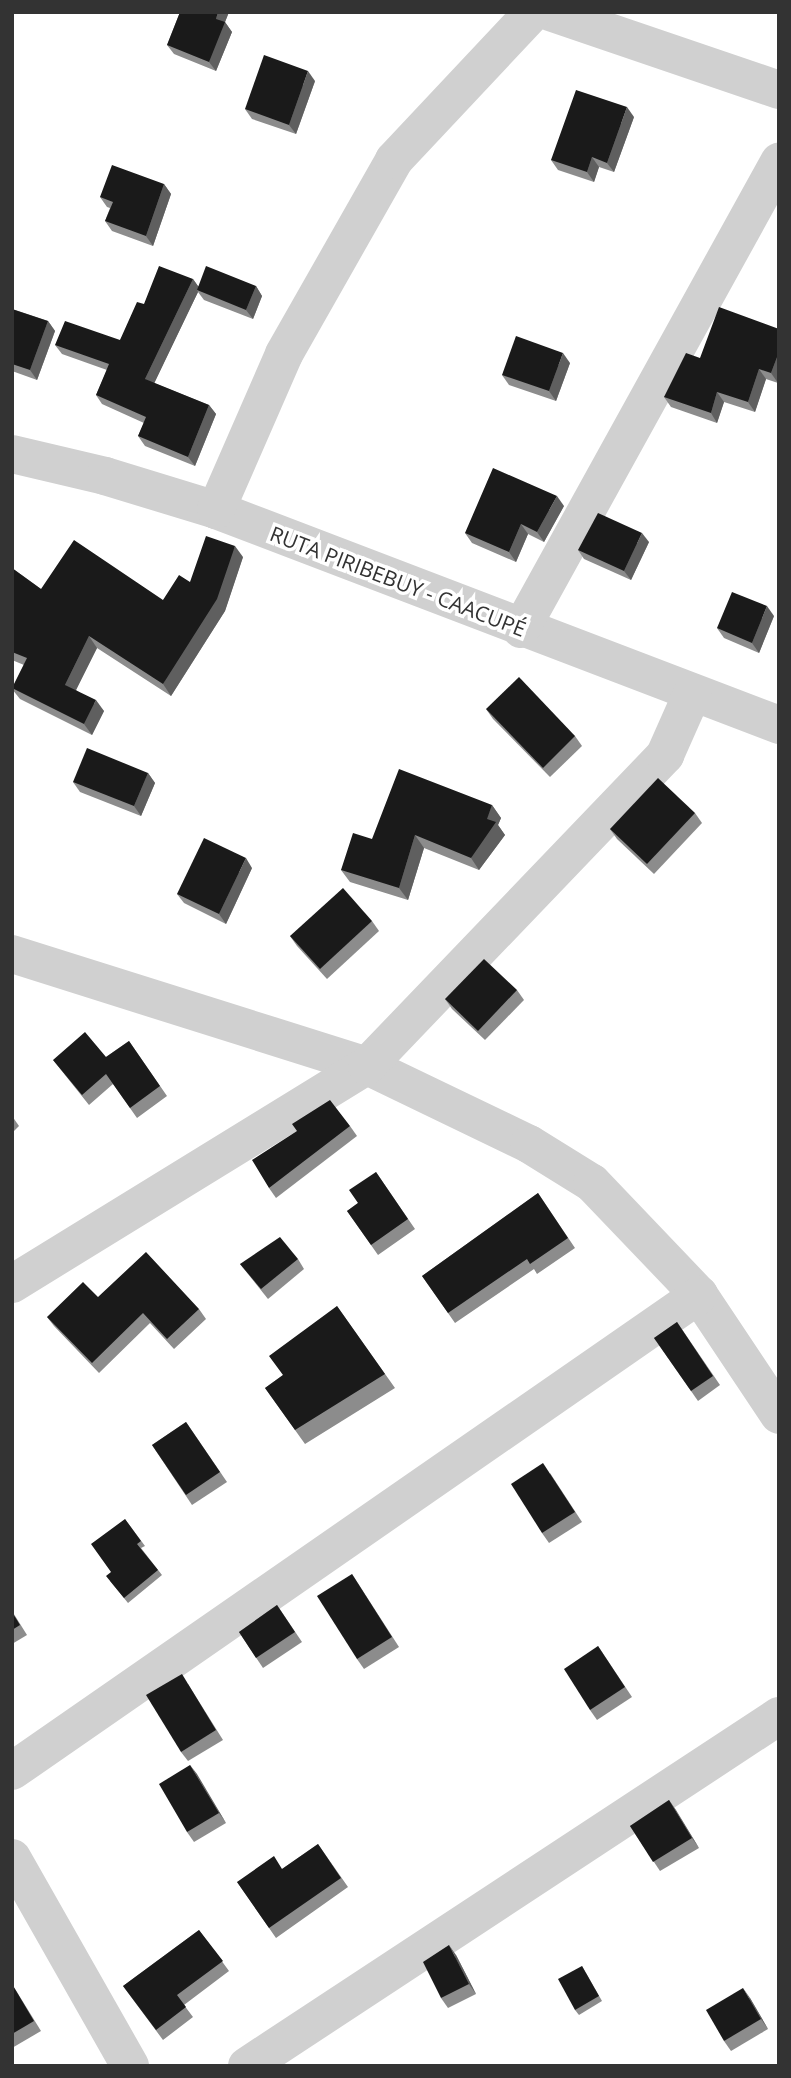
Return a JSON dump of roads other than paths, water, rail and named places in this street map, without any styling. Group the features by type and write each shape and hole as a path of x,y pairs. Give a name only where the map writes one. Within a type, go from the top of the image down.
{"street":[{"path":"216,510 284,354 394,160 533,12"},
{"path":"550,12 779,90"},
{"path":"521,629 779,162"},
{"name":"RUTA PIRIBEBUY - CAACUPÉ","path":"12,454 105,476 216,510 521,629 779,725"},
{"path":"12,1284 367,1066 665,755 692,694"},
{"path":"12,954 367,1066 529,1144 592,1183 699,1295 779,1415"},
{"path":"12,1771 699,1295"},
{"path":"247,2066 779,1716"},
{"path":"12,1858 130,2066"}]}
